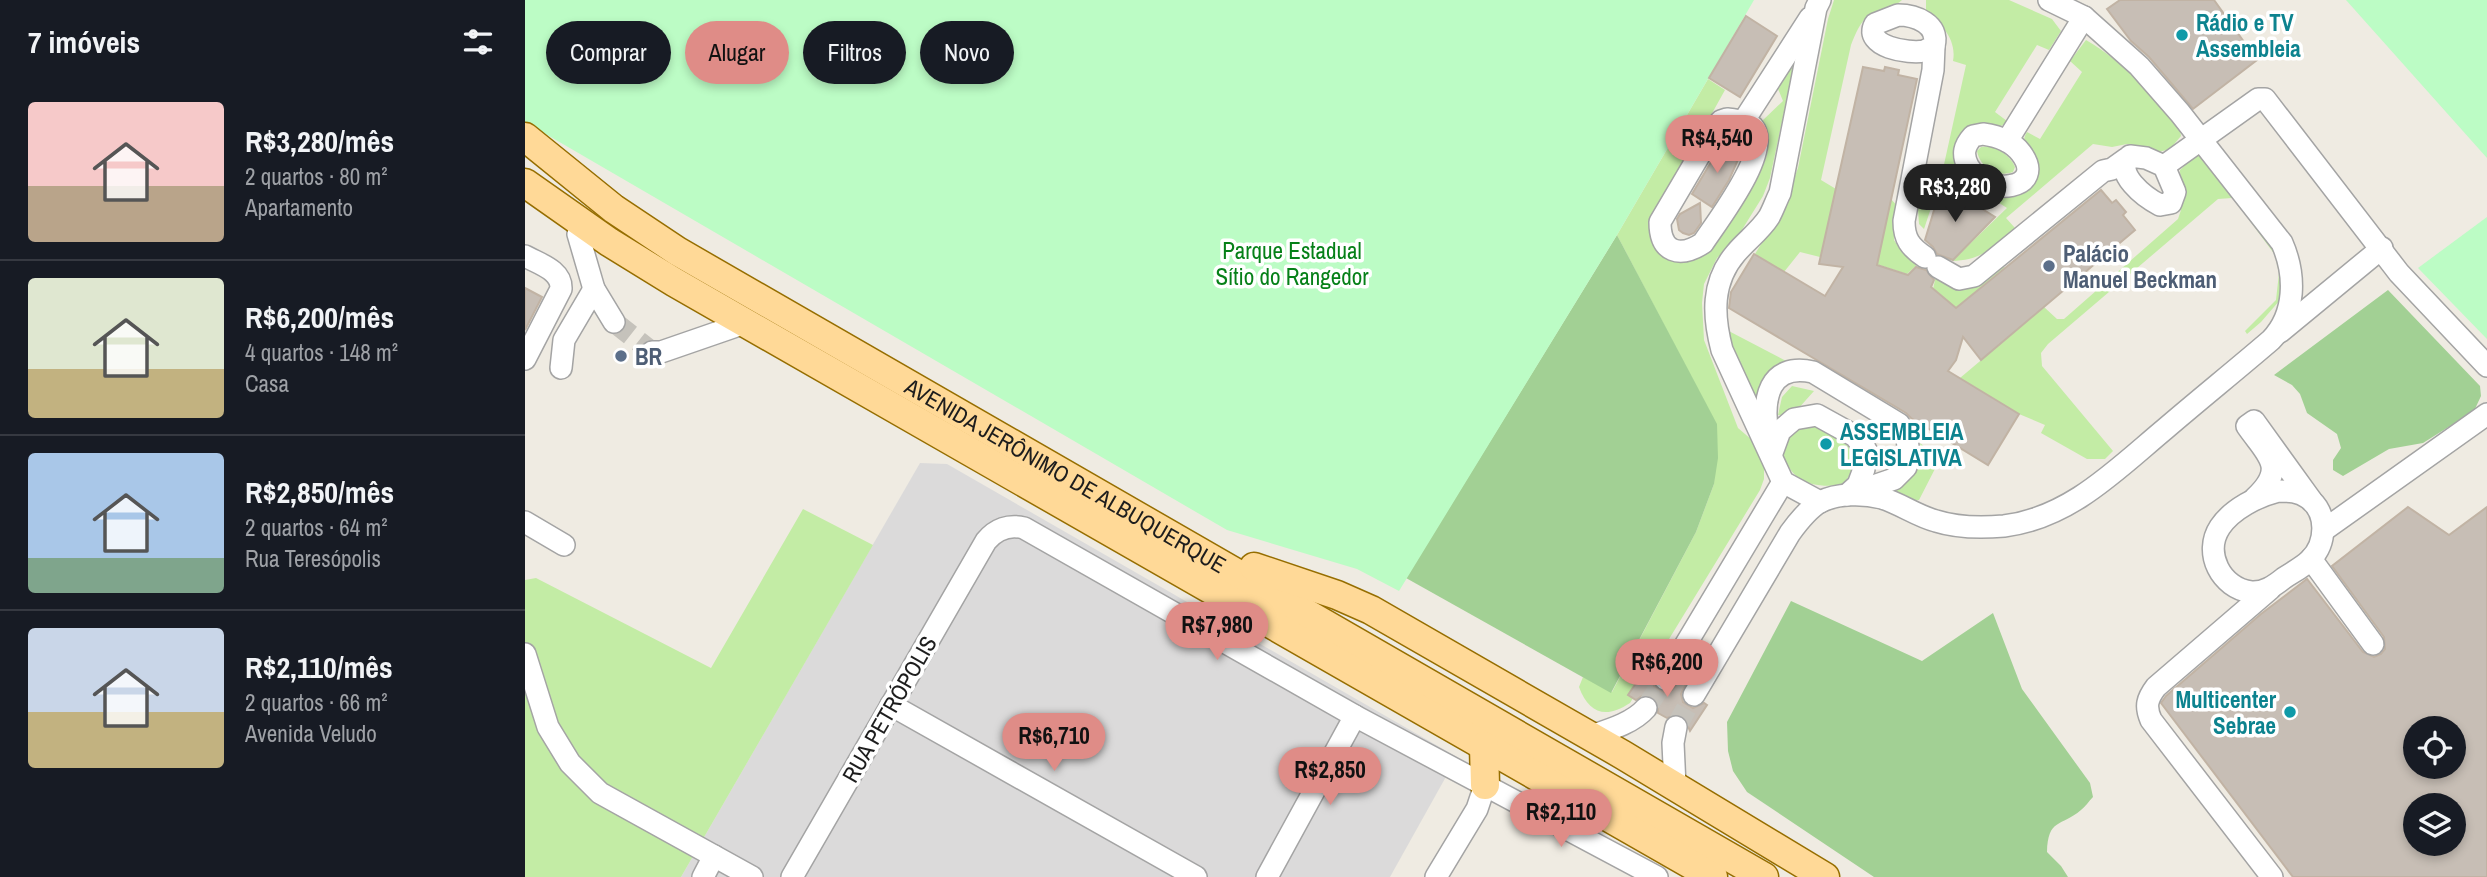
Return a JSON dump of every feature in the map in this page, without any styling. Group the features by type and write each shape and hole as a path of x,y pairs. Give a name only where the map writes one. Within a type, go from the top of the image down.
{"main road":[{"name":"AVENIDA JERÔNIMO DE ALBUQUERQUE","path":"525,137 614,209 677,251 1764,877"},
{"name":"AVENIDA JERÔNIMO DE ALBUQUERQUE","path":"525,183 599,235 674,282 1713,877"},
{"path":"525,203 674,282"},
{"path":"1198,549 1307,585 1371,610 1591,736 1825,877"},
{"path":"1280,629 1273,615 1277,595 1290,586 1307,585"},
{"path":"1484,746 1485,785"}],"street":[{"path":"2049,0 2084,17 2139,66 2201,139 2282,243 2289,258 2294,290 2306,292 2339,285"},
{"path":"1743,122 1818,4"},
{"path":"1818,4 1780,193 1769,217 1723,271 1717,288 1715,309 1722,351 1783,482 1820,502"},
{"path":"1934,46 1926,51 1902,50 1880,44 1873,36 1872,30 1882,19 1898,15 1910,7 1935,35 1933,70 1904,231 1911,247 1959,279 1974,276 2103,171 2112,169 2126,159 2137,156 2164,166 2175,192 2171,203 2160,205 2148,199 2134,186 2126,173 2126,159"},
{"path":"2007,141 2084,17"},
{"path":"2164,166 2258,99 2265,99 2399,273 2487,366"},
{"path":"1727,119 1743,122 1753,127 1756,136 1756,154 1751,169 1703,243 1691,251 1679,253 1670,249 1663,241 1660,222 1721,121 1727,119"},
{"path":"578,233 594,289 614,322"},
{"path":"1847,495 1883,498 1934,521 1958,526 2023,523 2069,505 2103,481 2382,248"},
{"path":"525,256 555,273 561,283 556,299 525,359"},
{"path":"2271,340 2284,322 2289,309 2292,279"},
{"path":"561,368 564,340 594,289"},
{"path":"652,352 661,352 745,323"},
{"path":"1694,695 1790,533 1801,519 1820,502 1894,478 1906,467 1909,454 1907,439 1899,424 1813,372 1803,370 1789,372 1778,378 1765,402 1772,456"},
{"path":"1772,456 1780,431 1794,419 1817,415 1855,436 1865,450 1864,469 1858,485 1847,495"},
{"path":"2272,877 2151,720 2147,707 2148,698 2156,687 2270,589 2311,559 2324,530 2486,417"},
{"path":"2251,502 2267,486 2272,470 2270,457 2247,426 2254,421 2311,499 2324,530"},
{"path":"1665,679 1783,482"},
{"path":"2229,626 2233,601 2226,580 2216,566 2216,534 2226,520 2264,494 2291,491 2311,499"},
{"path":"525,522 564,545"},
{"name":"RUA PETRÓPOLIS","path":"792,877 986,541 992,534 1005,528 1024,528 1355,716"},
{"path":"2311,559 2373,644"},
{"path":"2226,580 2245,591 2270,589"},
{"path":"525,654 548,727 570,763 600,793 752,877"},
{"path":"891,705 1196,877"},
{"path":"1591,736 1639,715 1646,708"},
{"path":"1267,877 1355,716 1657,877"},
{"path":"1675,786 1673,743 1676,727"},
{"path":"1436,877 1477,809 1485,785"},
{"path":"703,877 714,856"}],"shaded area":[{"path":"920,463 947,464 1457,757 1390,877 681,877"}],"green space":[{"name":"Parque Estadual Sítio do Rangedor","path":"525,0 1754,0 1617,235 1399,591 1357,569 1227,530 525,122"},
{"path":"1834,0 1902,0 1866,18 1854,37 1821,180 1836,189 1820,257 1800,252 1784,272 1755,254 1782,210 1798,168"},
{"path":"1926,0 2009,0 2052,19 2061,31 2049,50 2037,45 1995,112 2007,121 2006,123 2001,126 1983,126 1967,180 1950,173 1939,184 1924,229 1919,224 1918,209 1928,175 1941,178 1966,65 1953,61 1950,39 1942,26 1926,10"},
{"path":"2346,0 2487,0 2487,158"},
{"path":"1804,36 1770,178 1763,196 1735,241 1717,258 1704,284 1702,303 1704,340 1738,428 1752,440 1764,466 1764,479 1760,490 1630,703 1613,711 1599,711 1583,696 1579,687 1583,677 1612,692 1696,532 1714,484 1716,424 1617,235 1708,79 1725,90 1657,212 1651,236 1709,247 1761,170 1768,148 1762,121 1783,101 1776,84"},
{"path":"2086,40 2137,80 2180,130 2181,136 2170,149 2159,152 2127,144 2112,147 2093,144 2006,218 2015,228 2000,241 1980,255 1952,261 2007,208 1993,199 2015,195 2035,184 2035,166 2025,147 2025,137 2027,132 2040,139 2082,72 2070,61"},
{"path":"1989,146 2010,159 2015,167 2013,172 2001,174 1990,170 1981,162 1977,151 1981,147"},
{"path":"2196,155 2201,155 2272,241 2282,273 2280,300 2261,322 2247,334 2245,331 2276,300 2279,273 2275,255 2232,198 2218,199 2048,344 2041,353 2042,366 2113,451 2105,459 2087,459 2041,433 2045,425 2019,414 1960,378 2044,307 2057,319 2064,319 2178,219 2181,210 2180,170"},
{"path":"1891,199 1898,207 1894,240 1899,248 1922,260 1907,274 1876,264"},
{"path":"2487,217 2487,339 2418,268"},
{"path":"1617,235 1717,424 1718,458 1714,484 1696,532 1611,693 1406,578"},
{"path":"2005,267 1956,308 1933,289 1937,271"},
{"path":"2388,290 2480,386 2481,396 2474,411 2423,443 2389,449 2343,476 2333,470 2333,460 2341,448 2337,434 2307,413 2300,394 2292,385 2274,375"},
{"path":"1723,328 1788,362 1779,365 1756,408"},
{"path":"1792,386 1814,391 1797,410 1797,415 1778,415 1782,397"},
{"path":"1801,426 1822,427 1852,451 1855,463 1853,470 1842,485 1812,484 1791,470 1782,450 1789,437"},
{"path":"1920,443 1940,459 1919,500 1912,501 1891,489 1916,462 1921,450"},
{"path":"803,509 873,545 681,877 525,877 525,580 536,578 711,668"},
{"path":"1791,601 1922,661 1993,613 2022,689 2090,783 2093,797 2081,810 2053,828 2048,841 2047,852 2068,877 1874,877 1747,792 1733,771 1728,751 1727,722"}],"building":[{"name":"Rádio e TV Assembleia","path":"2120,0 2214,0 2257,60 2193,109 2149,57 2131,41 2107,9"},
{"path":"1746,16 1777,36 1740,97 1709,78"},
{"name":"Palácio Manuel Beckman","path":"1863,67 1884,71 1885,67 1899,70 1898,75 1917,79 1877,265 1908,275 1916,267 1926,270 1934,280 1931,287 1956,308 2101,190 2112,203 2116,200 2126,212 2123,215 2135,230 1981,360 1963,337 1956,360 1948,371 2019,414 1988,465 1729,308 1731,292 1754,254 1825,296 1843,267 1819,264"},
{"path":"1723,142 1741,153 1729,180 1712,207 1692,194"},
{"path":"1942,184 1995,217 1953,260 1937,254 1925,240"},
{"path":"1700,203 1701,223 1694,233 1683,233 1679,230 1677,219 1680,214"},
{"path":"525,288 542,297 525,330"},
{"name":"Multicenter Sebrae","path":"2408,507 2449,535 2487,507 2487,877 2293,877 2161,703 2261,614 2307,579 2363,652 2374,657 2381,654 2385,649 2384,637 2332,566"},
{"path":"1645,670 1653,674 1654,686 1664,692 1672,690 1682,677 1688,680 1681,694 1683,702 1693,708 1704,703 1707,705 1690,731 1684,717 1678,714 1667,718 1658,713 1658,704 1650,696 1642,696 1636,700 1628,695"}],"tunnel":[{"path":"614,322 652,352"},
{"path":"1646,708 1665,679"},
{"path":"1676,727 1694,695"}],"place":[{"name":"Rádio e TV Assembleia","path":"2182,35"},
{"name":"Palácio Manuel Beckman","path":"2049,266"},
{"name":"BR","path":"621,356"},
{"name":"ASSEMBLEIA LEGISLATIVA","path":"1826,444"},
{"name":"Multicenter Sebrae","path":"2290,712"}]}
